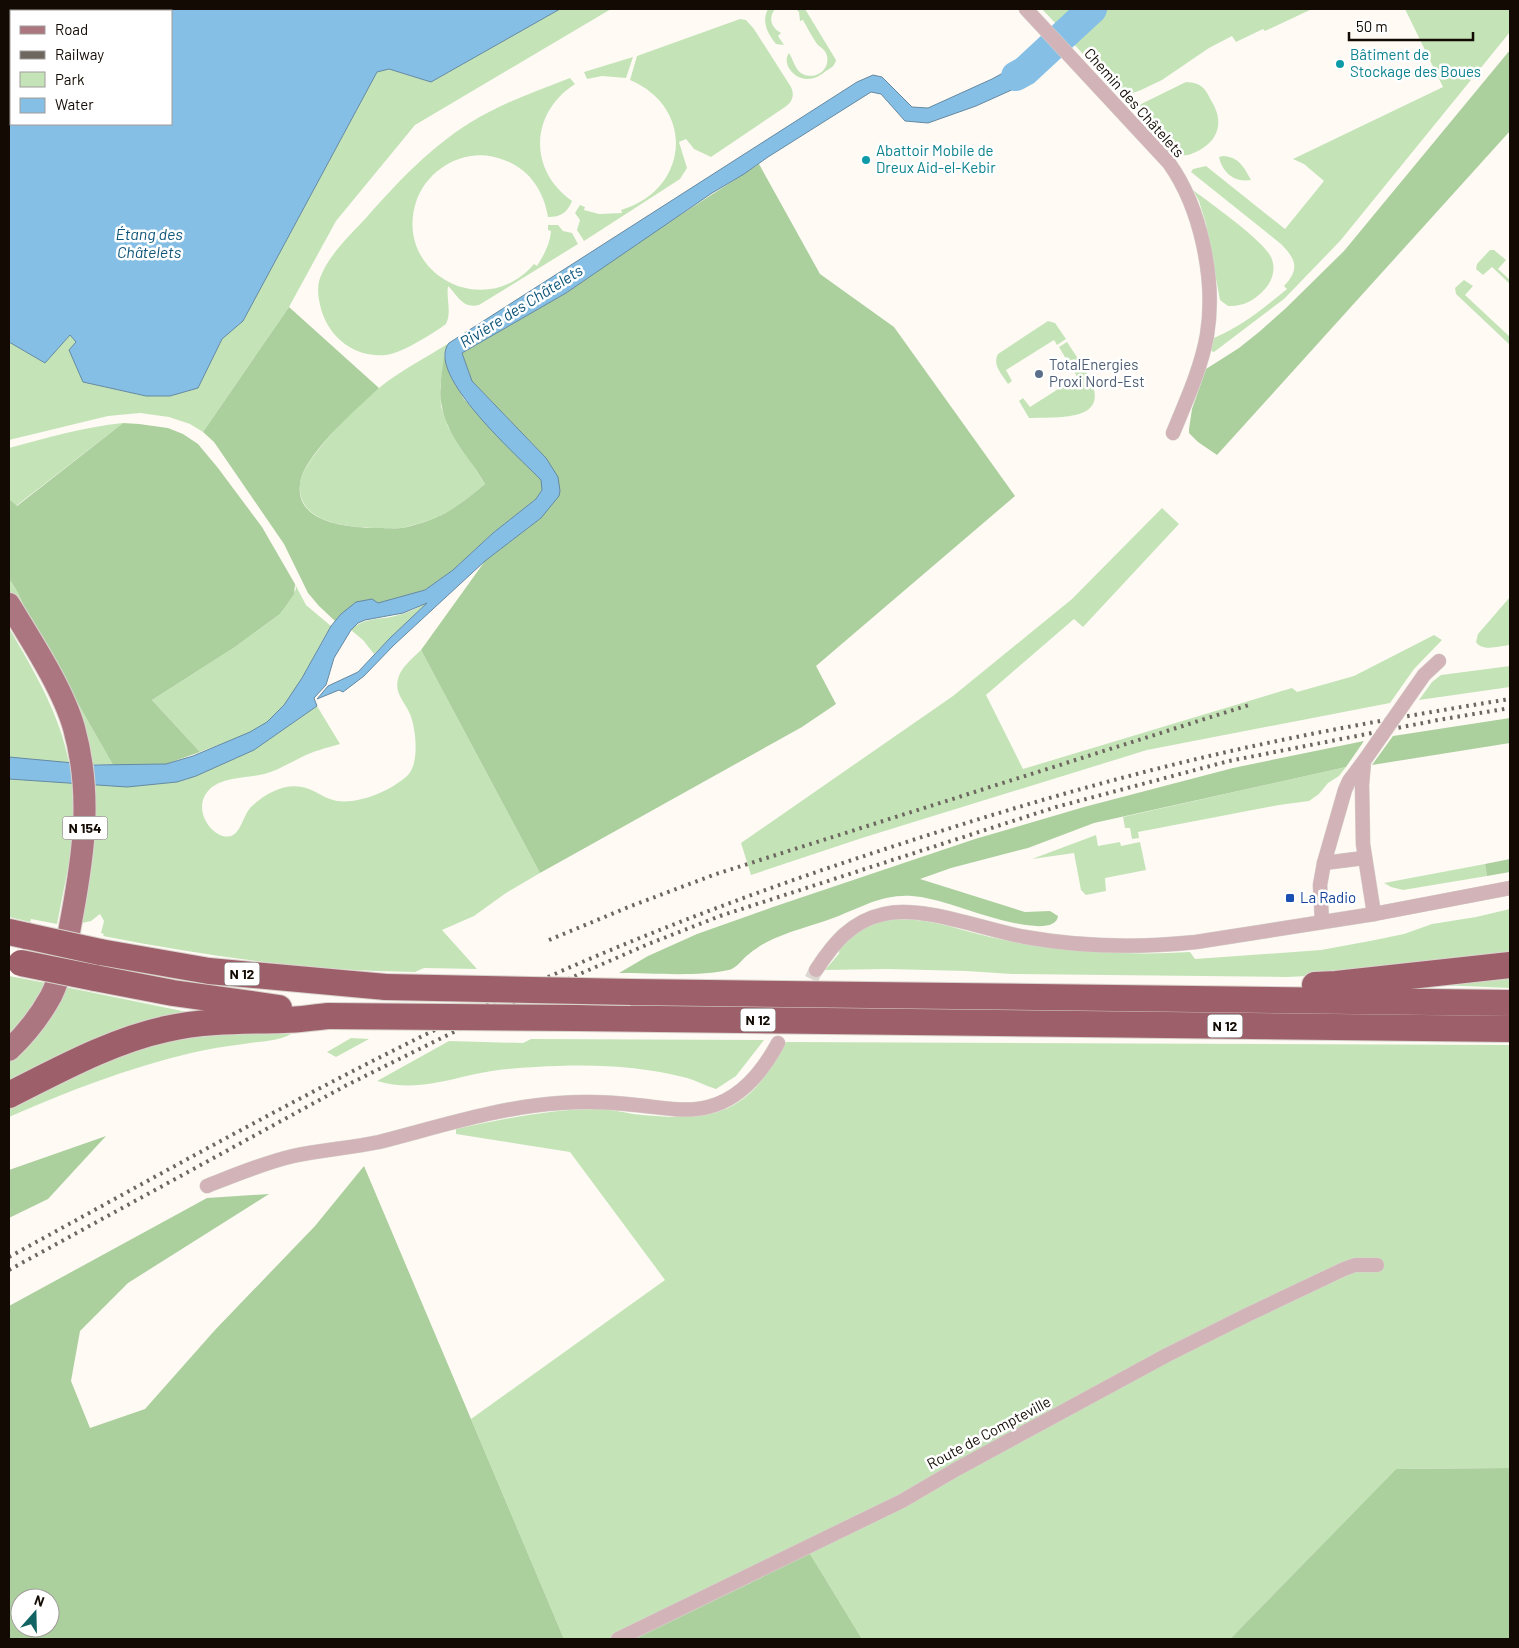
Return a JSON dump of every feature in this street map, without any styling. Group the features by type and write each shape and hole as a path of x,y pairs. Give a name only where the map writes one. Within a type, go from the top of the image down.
{"highway":[{"name":"N 12","path":"18,934 100,952 209,971 386,987 1510,1003"},
{"name":"N 12","path":"15,962 172,993 329,1016 1510,1028"},
{"path":"1004,997 1168,987 1336,984 1510,965"},
{"path":"9,1095 86,1057 139,1036 166,1029 206,1022 286,1020 329,1016"}],"main road":[{"name":"N 154","path":"9,604 50,674 74,726 85,787 86,818 83,849 70,926 54,987 35,1020 9,1050"}],"street":[{"name":"Chemin des Châtelets","path":"1026,9 1169,163 1184,188 1199,225 1209,293 1207,335 1197,372 1174,433"},
{"path":"1322,922 1320,884 1324,863 1349,781 1424,676 1439,661"},
{"path":"1364,761 1362,785 1364,858 1374,914"},
{"path":"1324,863 1364,858"},
{"path":"816,970 829,950 848,930 870,918 884,914 915,912 1026,938 1129,946 1196,942 1374,914 1510,888"},
{"path":"207,1186 291,1157 373,1143 535,1105 590,1102 666,1108 707,1108 731,1098 743,1089 764,1067 778,1043"},
{"name":"Route de Compteville","path":"618,1639 902,1501 955,1470 1167,1355 1247,1315 1344,1269 1355,1265 1377,1265"}],"green space":[{"path":"560,9 611,9 415,125 336,221 289,307 203,432 190,424 169,417 140,413 108,416 9,440 9,342 45,363 70,335 76,342 83,382 146,396 170,396 198,388 222,339 243,321 377,72 389,69 431,82"},
{"path":"768,9 775,9 771,19 773,26 781,33 778,36 784,45 776,44 768,32 765,19"},
{"path":"796,9 805,9 836,60 831,68 813,78 803,79 798,77 788,66 787,62 789,53 799,71 811,76 824,70 827,61 826,52 817,44 803,20 800,21 799,12"},
{"path":"1042,9 1078,9 1059,27"},
{"path":"1108,9 1312,9 1236,42 1232,36 1209,48 1162,80 1122,97 1072,42"},
{"path":"1405,9 1510,9 1510,32 1340,241 1284,299 1214,352 1211,351 1214,338 1261,310 1287,289 1284,286 1292,274 1294,264 1290,254 1281,244 1191,172 1193,169 1206,166 1285,229 1324,181 1304,164 1293,159 1443,87"},
{"path":"740,19 746,20 754,29 791,87 793,96 791,101 711,157 694,149 686,139 679,142 687,168 680,179 584,241 577,230 580,220 575,213 580,205 585,207 584,210 599,214 622,213 621,210 644,200 660,185 671,167 676,148 674,128 666,109 651,93 630,80 637,56"},
{"path":"1510,50 1510,131 1217,455 1198,442 1189,433 1189,429 1192,409 1206,369 1239,348 1259,332 1344,251"},
{"path":"633,57 626,78 602,76 587,79 584,72"},
{"path":"570,78 575,84 560,96 549,110 540,142 542,158 548,174 558,188 572,201 566,211 557,216 548,217 539,190 521,169 497,157 475,155 453,161 441,168 429,179 417,199 413,225 417,248 429,267 447,281 468,289 491,289 514,281 534,264 537,266 549,240 551,231 548,230 548,225 558,225 563,231 572,233 578,244 479,305 473,306 465,303 448,286 449,315 446,324 400,351 386,355 374,355 352,349 343,343 335,335 323,316 318,292 319,281 324,270 340,246 408,173 454,133 499,107"},
{"path":"1186,82 1199,85 1205,90 1216,110 1218,126 1212,140 1200,150 1188,155 1172,155 1165,148 1168,145 1136,111 1137,106"},
{"path":"1223,156 1237,161 1251,180 1239,180 1226,172 1219,157"},
{"path":"759,164 820,274 894,327 1015,496 816,666 836,704 802,727 540,873 421,650 485,561 541,518 546,458 472,381 462,353 566,293 651,234"},
{"path":"1193,190 1258,241 1273,261 1273,274 1270,282 1261,293 1248,302 1228,306 1220,300 1206,224 1199,201"},
{"path":"1490,250 1494,250 1506,260 1498,269 1510,280 1510,284 1492,267 1483,275 1476,269 1477,264"},
{"path":"1464,280 1473,286 1465,295 1510,337 1510,345 1456,294 1455,288"},
{"path":"289,307 379,388 333,432 311,459 304,472 300,484 301,497 306,508 315,516 340,525 354,527 402,528 442,515 485,484 454,438 445,418 440,394 444,356 452,379 464,399 542,480 542,490 536,499 493,533 453,570 425,590 341,614 335,621 308,593 284,544 214,442 203,432"},
{"path":"1048,321 1055,323 1066,339 1057,345 1054,340 1006,370 1012,381 1008,384 997,366 996,358 998,354"},
{"path":"1067,342 1081,363 1072,369 1059,347"},
{"path":"449,343 445,352 440,387 441,406 448,427 485,484 442,515 402,528 355,527 341,525 316,516 307,508 301,497 300,484 303,473 311,460 346,419 379,388 404,370"},
{"path":"1083,366 1092,384 1095,397 1092,406 1084,412 1072,416 1029,418 1019,401 1023,398 1030,407 1077,377 1074,371"},
{"path":"123,423 16,506 9,499 9,448 80,430"},
{"path":"123,423 168,428 183,434 198,444 262,527 295,584 294,594 280,614 235,647 152,700 200,752 166,764 113,765 9,579 9,499 17,506"},
{"path":"1162,508 1179,524 1083,627 1074,619 986,695 1023,769 1292,688 1297,692 1354,676 1434,635 1442,640 1414,669 1390,703 1147,750 862,838 751,875 741,843 953,696 1072,599"},
{"path":"9,579 113,765 89,764 9,596"},
{"path":"295,584 306,605 331,626 296,690 278,713 260,727 200,752 152,700 235,647 280,614 296,589"},
{"path":"1510,597 1510,645 1491,648 1482,647 1476,642 1478,634"},
{"path":"428,602 374,654 363,640 351,630 366,621 399,615"},
{"path":"9,628 37,677 53,710 69,763 9,757"},
{"path":"421,650 540,873 506,893 474,916 442,930 477,969 424,968 415,972 348,970 279,964 191,952 103,936 104,934 101,933 104,921 100,914 91,921 82,923 92,784 177,782 196,776 254,750 317,706 340,744 310,753 270,772 232,779 214,786 204,798 202,807 208,824 220,835 227,837 233,835 238,830 251,807 278,789 286,787 293,786 309,789 337,801 355,800 374,795 400,782 411,771 414,763 416,746 414,728 410,714 397,689 397,684 401,671"},
{"path":"1510,666 1510,687 1419,700 1432,682 1441,675"},
{"path":"1510,718 1510,743 1372,765 1393,736"},
{"path":"1364,741 1346,767 1094,823 1028,848 951,868 920,879 1025,912 1050,911 1058,916 1053,923 1042,926 1026,925 989,917 931,899 912,896 892,897 873,902 765,943 729,970 689,974 619,973 648,956 697,934 975,839 1084,807 1233,768"},
{"path":"1346,767 1339,776 1328,783 1319,794 1309,801 1138,832 1139,838 1132,839 1130,828 1125,828 1123,817"},
{"path":"9,779 72,783 74,825 71,853 57,924 31,919 30,922 9,917"},
{"path":"1096,835 1098,846 1120,842 1121,846 1140,842 1146,870 1105,878 1106,891 1086,895 1081,890 1074,853 1032,859"},
{"path":"1510,859 1510,872 1487,876 1485,864"},
{"path":"1485,864 1487,876 1403,890 1384,883"},
{"path":"1510,909 1510,954 1328,975 1287,977 1012,974 887,969 825,970 839,953 844,943 855,932 877,922 893,920 910,919 926,921 990,937 1039,946 1118,953 1190,952 1195,959 1321,950 1404,934 1432,924"},
{"path":"1510,972 1510,988 1439,985"},
{"path":"9,976 46,983 35,1004 9,1035"},
{"path":"65,987 197,1014 9,1087 9,1062 19,1054"},
{"path":"291,1034 274,1040 197,1052 144,1066 76,1089 9,1117 9,1108 73,1076 117,1057 163,1042 191,1036"},
{"path":"351,1038 369,1039 336,1057 327,1052"},
{"path":"531,1039 764,1040 736,1076 716,1089 687,1078 649,1070 612,1066 528,1067 479,1073 436,1083 413,1085 389,1084 377,1081 449,1041 523,1043"},
{"path":"783,1043 1510,1045 1510,1468 1396,1469 1230,1639 862,1639 804,1544 616,1639 564,1639 471,1419 665,1280 570,1152 456,1134 456,1129 566,1110 603,1109 633,1114 683,1117 705,1115 724,1110 741,1101 756,1087 770,1068"},
{"path":"106,1136 48,1199 9,1218 9,1170"},
{"path":"364,1166 564,1639 9,1639 9,1306 207,1198 269,1194 128,1283 80,1331 71,1381 90,1428 145,1409 215,1330 315,1226"},
{"path":"1510,1468 1510,1639 1230,1639 1396,1469"},
{"path":"804,1544 862,1639 616,1639"}],"water":[{"name":"Étang des Châtelets","path":"560,9 431,82 389,69 377,72 243,321 222,339 198,388 170,396 146,396 83,382 69,350 76,342 70,335 45,363 9,342 10,120 10,125 172,125 172,10 132,10"},
{"path":"1078,9 1108,9 1072,42 1059,27"},
{"path":"1044,46 1053,56 1041,69 1016,88 976,106 928,123 905,121 881,94 871,92 712,193 566,293 462,353 472,381 546,458 558,477 559,496 541,518 485,561 394,645 364,676 343,692 339,690 317,699 328,686 358,672 427,603 403,613 358,623 351,630 334,658 326,685 314,698 317,706 254,750 196,776 177,782 127,787 9,779 9,757 95,765 166,764 193,756 250,732 267,722 284,705 302,678 331,626 341,614 356,602 372,599 378,603 425,590 453,570 493,533 536,499 542,490 541,480 496,435 462,394 450,374 445,357 449,343 857,82 873,75 882,77 912,107 928,108 992,79 1023,62"}],"waterway":[{"name":"Rivière des Châtelets","path":"1016,76 1025,71 1092,9"}],"tunnel":[{"path":"802,998 816,970"}],"railway":[{"path":"9,1257 247,1127 428,1033 536,982 727,904 824,869 962,824 1141,773 1301,736 1510,699"},
{"path":"549,940 716,874 1252,704"},
{"path":"9,1270 345,1086 502,1008 646,945 720,916 1056,807 1229,761 1438,720 1510,708"}],"place":[{"name":"Bâtiment de Stockage des Boues","path":"1340,64"},
{"name":"Abattoir Mobile de Dreux Aid-el-Kebir","path":"866,160"},
{"name":"TotalEnergies Proxi Nord-Est","path":"1039,374"},
{"name":"La Radio","path":"1290,898"}]}
